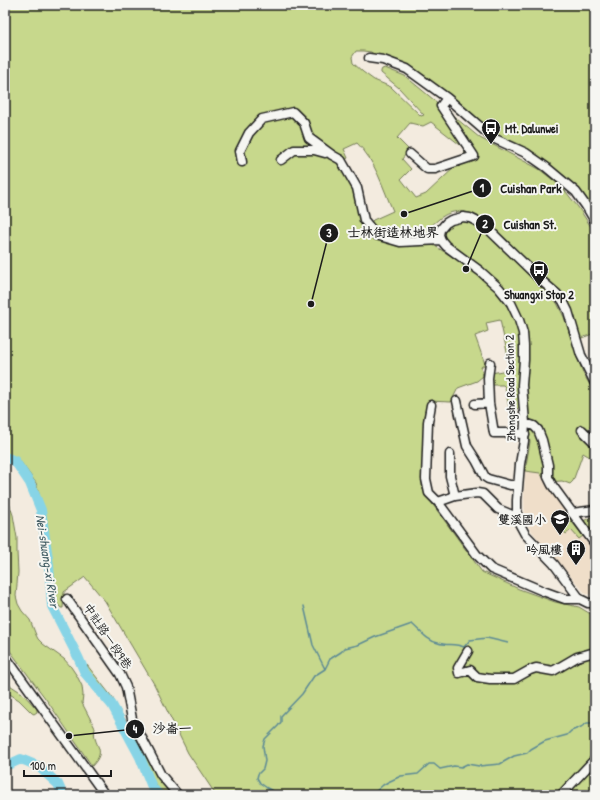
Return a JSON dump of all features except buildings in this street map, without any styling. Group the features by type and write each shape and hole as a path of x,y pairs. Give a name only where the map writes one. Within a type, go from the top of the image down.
{"street":[{"path":"369,58 382,60 407,69 447,98 493,138 526,153 546,167 576,192 595,221"},
{"path":"410,154 427,169 435,169 474,156 441,106 447,98"},
{"path":"242,162 240,151 249,133 262,119 293,112 304,123 308,138 341,160 357,188 364,220 376,235 400,242 441,240 439,235 440,230 446,223 458,217 470,218 484,225 563,301 568,311 581,355 595,383"},
{"path":"281,160 294,150 314,150 332,155"},
{"name":"Zhongshe Road Section 2","path":"441,240 446,246 480,271 499,288 511,303 519,320 523,333 524,346 522,385 525,435 518,486 517,517 524,534 554,564 580,599"},
{"path":"490,364 488,378 494,433 516,433 525,435"},
{"path":"457,401 467,446 485,476 488,479 518,486"},
{"path":"475,404 490,403"},
{"path":"431,405 428,422 426,479 429,494 438,502 477,555 491,569 542,591 565,599 580,599 588,603 595,604"},
{"path":"525,423 534,426 538,430 548,465 548,477 552,485 595,544"},
{"path":"582,430 595,443"},
{"path":"450,454 450,476 455,496"},
{"path":"438,502 455,496 477,493 483,494 498,509 517,517"},
{"path":"572,513 595,510"},
{"name":"中社路一段9巷","path":"67,599 120,674 126,687 132,719 161,775 178,795"},
{"path":"468,651 458,668 459,673 470,670 477,677 490,679 514,679 536,668 553,671 577,657 595,652"},
{"path":"5,656 104,795"},
{"path":"561,795 595,759"}],"shaded area":[{"name":"雙溪國小","path":"525,471 540,473 569,517 595,552 595,595 586,594 533,533 525,521"}],"green space":[{"path":"5,5 595,5 595,217 577,189 559,173 528,150 495,135 430,81 400,64 376,56 371,52 356,51 352,57 353,63 363,72 374,80 391,87 421,116 424,115 399,88 381,73 382,69 385,68 405,76 480,138 539,169 562,187 578,207 595,233 595,333 579,339 571,313 563,296 536,272 481,218 475,215 460,211 444,215 432,225 425,239 402,240 386,237 380,234 374,229 371,222 393,211 374,166 357,143 344,149 348,158 340,163 353,184 356,203 364,227 373,236 401,245 426,242 430,243 464,264 484,279 501,298 514,319 521,343 521,392 523,407 516,409 516,432 514,432 513,429 505,387 503,385 491,385 491,373 508,370 507,352 500,320 486,323 488,331 475,336 485,364 481,367 483,376 477,381 458,388 451,402 428,401 424,416 422,488 482,572 519,589 555,602 579,607 589,613 595,614 595,795 216,795 188,753 154,684 105,601 85,577 64,592 63,608 61,608 55,601 48,534 36,483 18,458 5,453","holes":["431,122 464,148 465,153 458,164 426,194 416,198 401,179 411,169 402,159 409,150 397,138 410,123 423,126"]},
{"path":"461,221 470,223 484,231 557,303 564,317 583,373 595,394 595,426 593,424 586,431 595,440 595,460 583,453 573,481 570,484 562,481 546,482 540,473 525,471 530,442 527,426 525,369 515,307 443,240 442,232 452,223"},
{"path":"5,497 9,503 13,515 17,538 18,572 16,596 18,604 30,620 38,639 64,659 77,676 82,686 82,703 95,728 94,734 99,751 97,760 92,766 48,702 5,644 5,621 8,617 5,610"},
{"path":"595,501 595,540 583,521 594,516 591,504"},
{"path":"569,518 583,536 579,539 571,530 566,534 559,526"},
{"path":"87,665 112,697 155,772 171,795 163,795 154,782 114,706 87,672"},
{"path":"5,682 22,693 37,709 37,712 34,714 32,713 19,700 5,691"}],"waterway":[{"name":"Nei-shuang-xi River","path":"5,457 15,461 30,483 41,510 49,565 52,606 85,673 112,705 140,757 152,787 159,795"},
{"path":"304,606 313,645 325,669"},
{"path":"280,795 260,783 257,778 258,774 263,769 265,761 263,746 265,739 278,726 281,722 281,716 302,694 314,676 325,669 330,659 345,648 358,645 375,637 412,624 427,638 441,644 464,647 470,640 487,638 508,643"},
{"path":"368,795 374,793 388,782 401,776 418,774 429,764 434,764 440,769 454,766 461,767 467,764 479,766 500,764 514,756 527,753 545,741 567,735 571,731 587,723 595,722"},
{"path":"5,762 10,764 21,759 38,766 58,784 63,795"}],"place":[{"name":"Mt. Dalunwei","path":"491,145"},
{"name":"Cuishan Park","path":"404,214"},
{"name":"Cuishan St.","path":"466,269"},
{"name":"Shuangxi Stop 2","path":"539,287"},
{"name":"士林街造林地界","path":"311,304"},
{"name":"雙溪國小","path":"560,536"},
{"name":"吟風樓","path":"576,566"},
{"name":"沙崙一","path":"69,736"}]}
